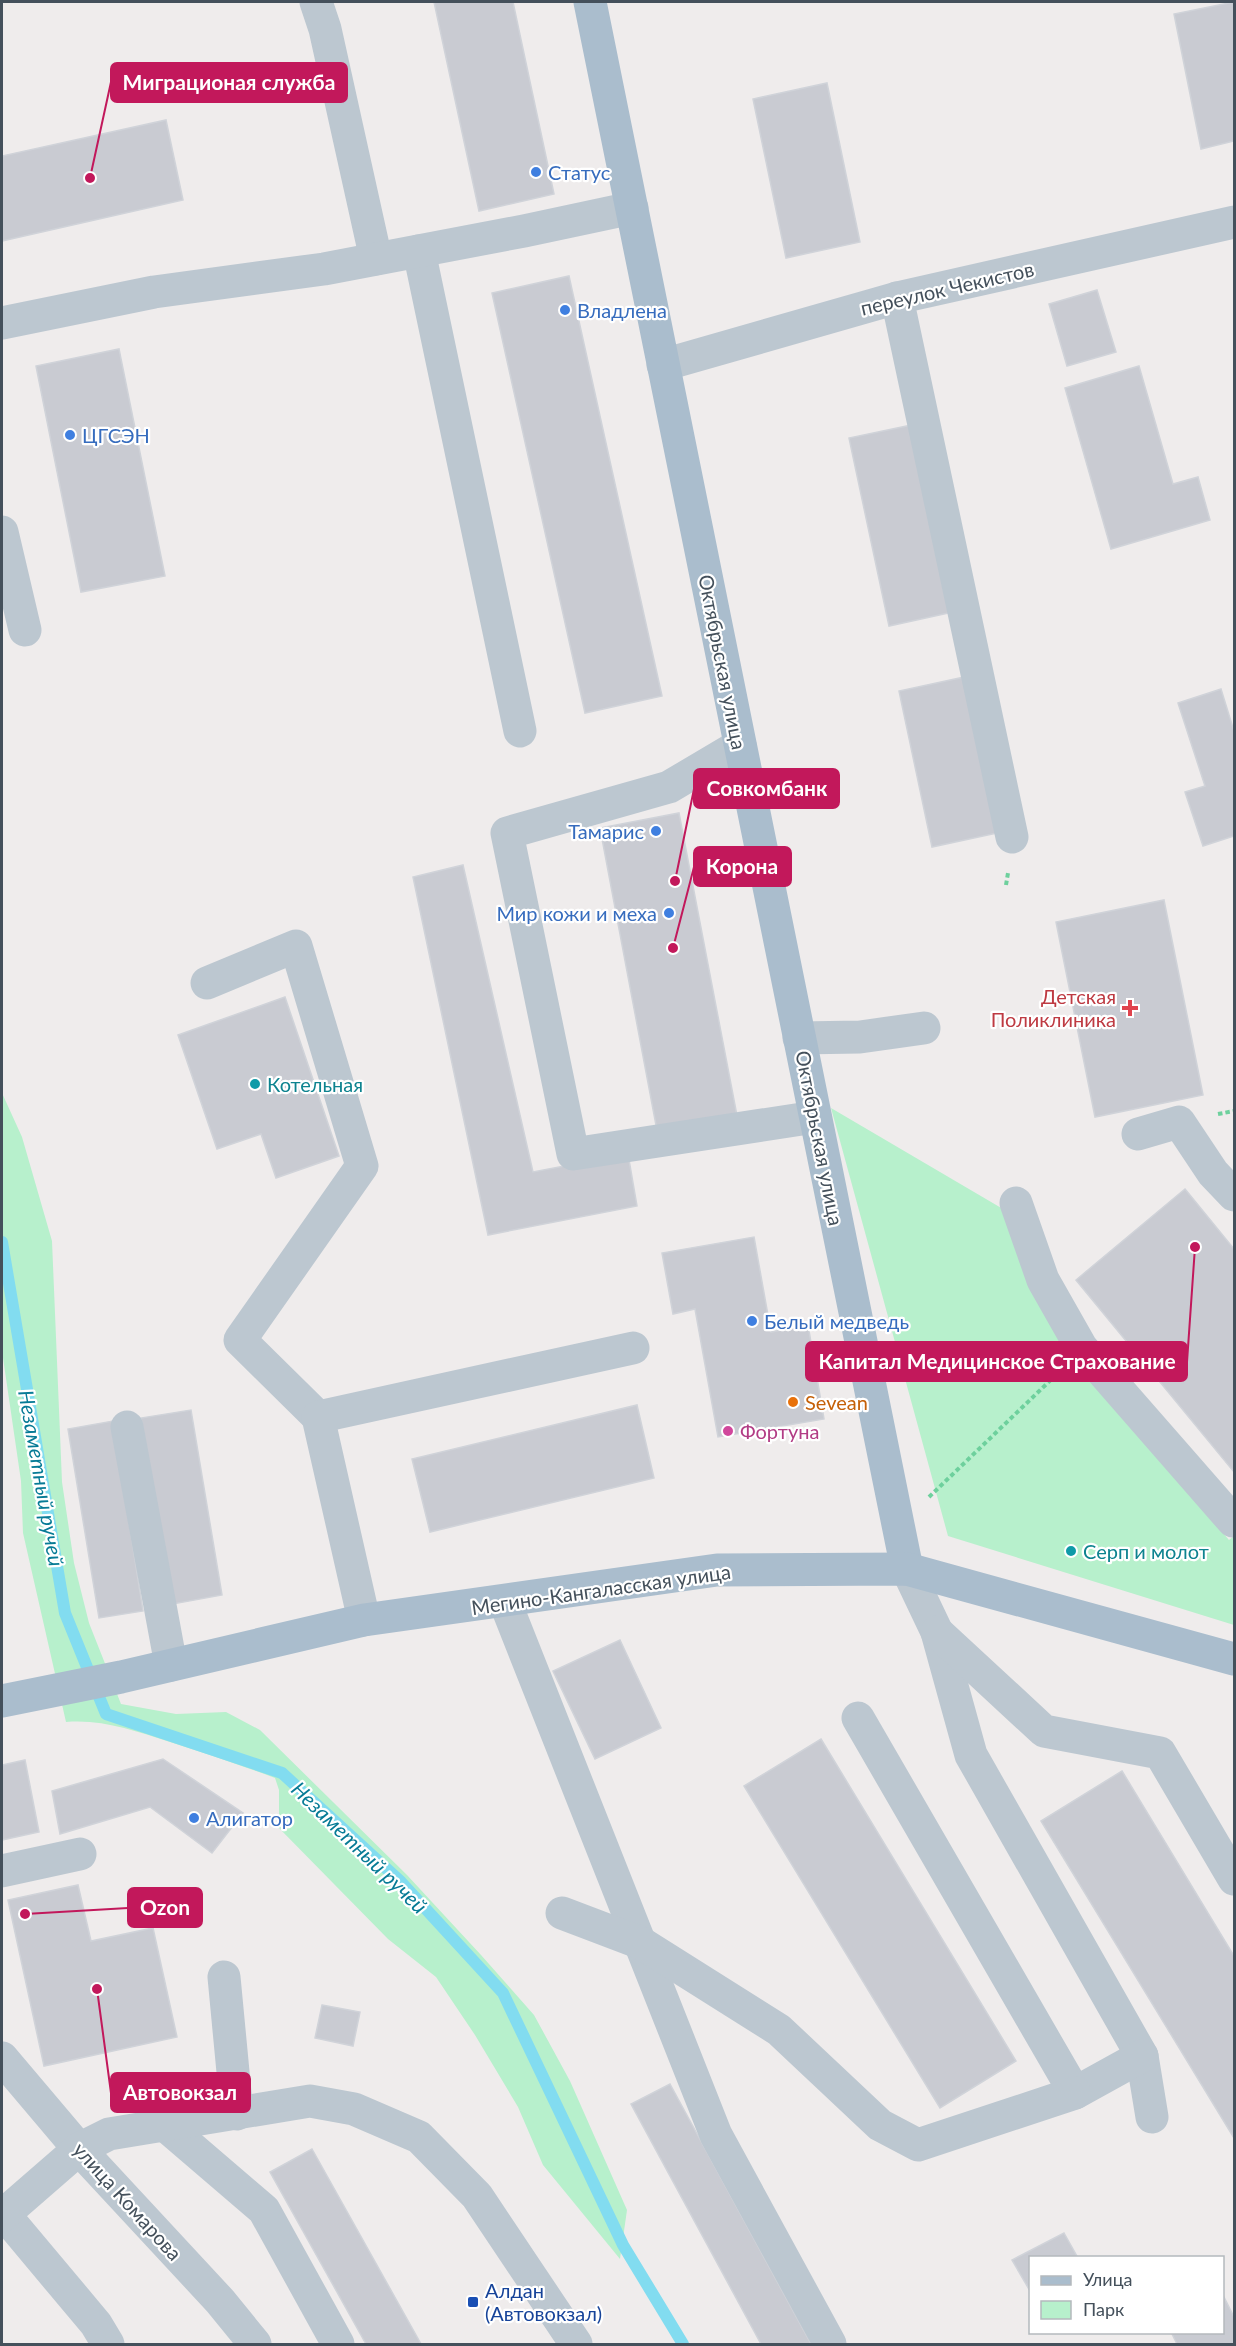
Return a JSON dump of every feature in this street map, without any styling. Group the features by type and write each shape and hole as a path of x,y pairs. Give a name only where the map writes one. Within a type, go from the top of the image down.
{"main road":[{"name":"Октябрьская улица","path":"590,2 908,1569"},
{"name":"Мегино-Кангаласская улица","path":"9,1699 121,1677 364,1620 505,1602 717,1570 908,1569 1234,1659"}],"street":[{"path":"316,2 325,28 376,259"},
{"path":"2,323 154,292 324,269 632,208"},
{"name":"переулок Чекистов","path":"663,365 897,298 1234,222"},
{"path":"419,251 520,731"},
{"path":"897,298 1012,837"},
{"path":"2,532 25,630"},
{"path":"740,745 669,787 507,833 573,1154 815,1117"},
{"path":"207,983 296,946 362,1166 240,1340 318,1417 364,1620"},
{"path":"800,1038 860,1037 924,1028"},
{"path":"1138,1134 1179,1122 1214,1173 1234,1195"},
{"path":"1016,1203 1043,1280 1083,1350 1234,1520"},
{"path":"318,1417 633,1348"},
{"path":"127,1427 171,1665"},
{"path":"908,1569 937,1632 971,1755 1142,2056 1152,2116"},
{"path":"505,1602 716,2135 830,2344"},
{"path":"937,1632 1044,1731 1160,1753 1234,1879"},
{"path":"858,1718 1075,2093"},
{"path":"2,1871 81,1854"},
{"path":"562,1913 641,1942 779,2030 880,2125 918,2145 1075,2093 1142,2056"},
{"path":"224,1977 237,2114"},
{"name":"улица Комарова","path":"2,2058 79,2149 220,2301 255,2344"},
{"path":"108,2344 96,2324 2,2215 79,2149 109,2134 310,2101 354,2109 418,2137 477,2196 576,2344"},
{"path":"166,2126 264,2210 338,2344"}],"path":[{"path":"898,1526 1083,1350"}],"green space":[{"path":"2,1093 22,1137 52,1241 62,1482 74,1563 89,1623 121,1704 176,1714 226,1712 260,1730 407,1875 481,1955 534,2015 570,2081 627,2210 620,2259 543,2165 518,2107 475,2035 436,1977 388,1939 279,1828 279,1790 275,1778 131,1730 93,1722 66,1722 23,1533 21,1481 2,1351"},
{"path":"831,1108 1003,1209 1061,1344 1229,1540 1234,1536 1234,1625 948,1536"}],"building":[{"path":"434,2 513,2 554,194 479,211"},
{"path":"1234,2 1234,141 1201,149 1174,14"},
{"path":"827,83 860,242 786,258 753,99"},
{"path":"166,120 183,200 2,241 2,156"},
{"path":"569,276 662,696 585,713 492,293"},
{"path":"1097,290 1116,352 1067,366 1049,304"},
{"path":"119,349 165,576 81,592 36,366"},
{"path":"1139,366 1173,484 1198,477 1210,520 1111,549 1065,388"},
{"path":"926,422 967,609 889,626 849,438"},
{"path":"969,676 1002,832 932,847 899,691"},
{"path":"1221,689 1234,731 1234,836 1203,846 1185,792 1205,786 1178,703"},
{"path":"679,813 739,1126 659,1141 600,828"},
{"path":"463,865 533,1172 628,1154 637,1206 488,1235 413,877"},
{"name":"Детская Поликлиника","path":"1164,900 1203,1095 1095,1117 1056,922"},
{"name":"Котельная","path":"285,997 339,1156 276,1178 261,1134 217,1149 178,1035"},
{"path":"1185,1189 1234,1249 1234,1472 1076,1280"},
{"path":"754,1237 771,1332 808,1325 824,1419 718,1437 695,1309 673,1314 662,1253"},
{"path":"637,1405 654,1478 430,1532 412,1459"},
{"path":"191,1410 222,1595 173,1604 141,1418"},
{"path":"113,1421 143,1611 99,1618 68,1429"},
{"path":"620,1640 661,1728 595,1759 553,1671"},
{"path":"821,1739 1016,2061 940,2108 744,1786"},
{"path":"163,1759 243,1813 212,1853 150,1807 60,1834 52,1791"},
{"path":"25,1760 39,1832 2,1840 2,1765"},
{"path":"1122,1771 1234,1956 1234,2138 1041,1821"},
{"path":"78,1885 91,1941 153,1928 177,2037 44,2066 8,1900"},
{"path":"322,2005 360,2012 353,2046 315,2038"},
{"path":"670,2084 811,2344 761,2344 631,2104"},
{"path":"312,2149 421,2344 366,2344 270,2172"},
{"path":"1064,2233 1077,2256 1029,2256 1029,2289 1012,2260"},
{"path":"1224,2297 1234,2317 1234,2344 1177,2344 1172,2334 1224,2334"}],"waterway":[{"name":"Незаметный ручей","path":"2,1242 65,1613 106,1714 282,1773 401,1882 503,1993 623,2245 683,2344"}],"place":[{"name":"Статус","path":"536,172"},
{"name":"Миграционая служба","path":"90,178"},
{"name":"Владлена","path":"565,310"},
{"name":"ЦГСЭН","path":"70,435"},
{"name":"Тамарис","path":"656,831"},
{"name":"Совкомбанк","path":"675,881"},
{"name":"Мир кожи и меха","path":"669,913"},
{"name":"Корона","path":"673,948"},
{"name":"Детская Поликлиника","path":"1130,1008"},
{"name":"Котельная","path":"255,1084"},
{"name":"Капитал Медицинское Страхование","path":"1195,1247"},
{"name":"Белый медведь","path":"752,1321"},
{"name":"Sevean","path":"793,1402"},
{"name":"Фортуна","path":"728,1431"},
{"name":"Серп и молот","path":"1071,1551"},
{"name":"Алигатор","path":"194,1818"},
{"name":"Ozon","path":"25,1914"},
{"name":"Автовокзал","path":"97,1989"},
{"name":"Алдан (Автовокзал)","path":"473,2302"}]}
